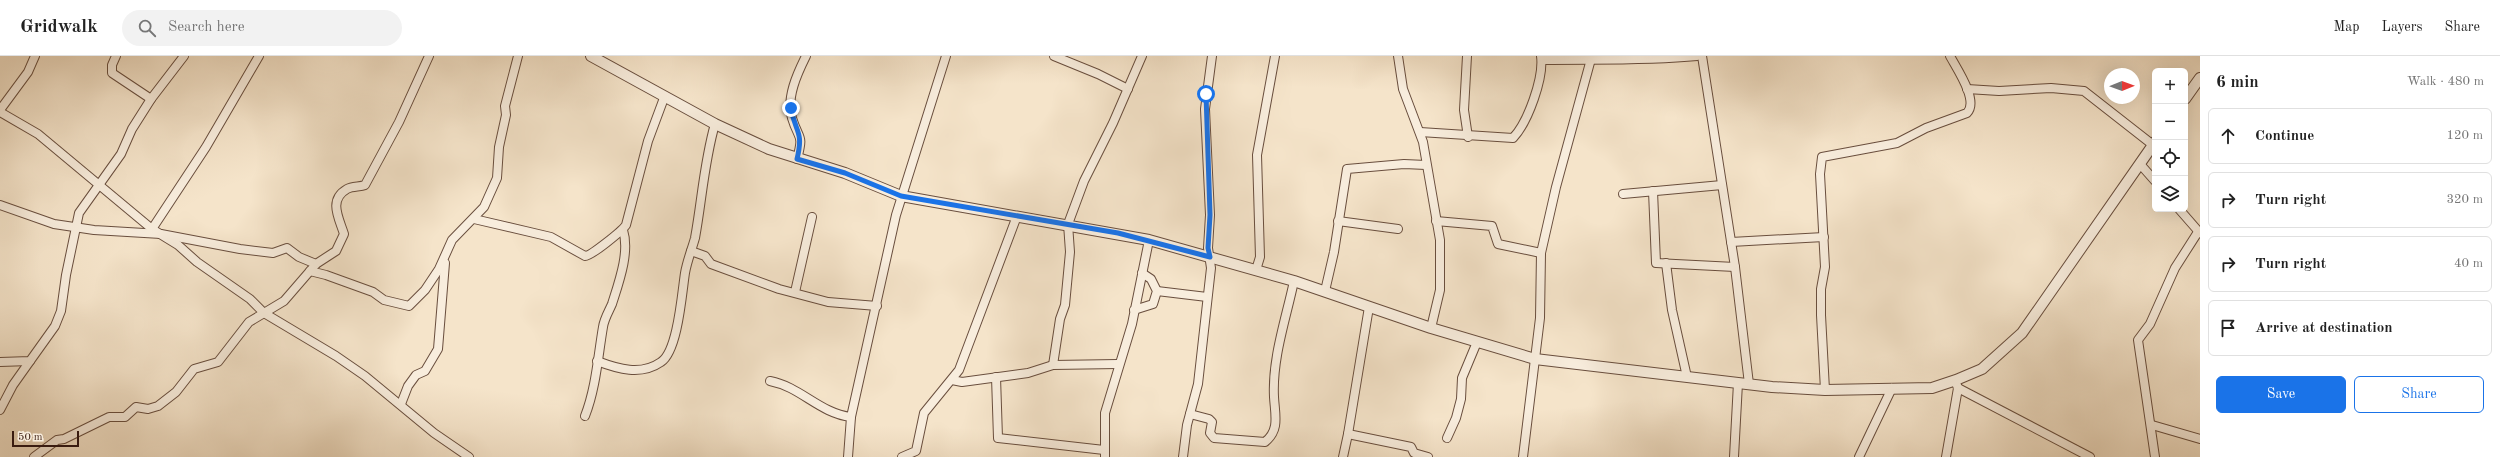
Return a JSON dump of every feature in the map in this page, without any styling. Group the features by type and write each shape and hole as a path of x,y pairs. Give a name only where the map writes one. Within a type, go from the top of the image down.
{"street":[{"path":"35,56 28,72 0,111 38,134 70,162 101,185 116,201 152,229 250,299 264,312 336,356 401,404 439,436 469,457"},
{"path":"116,56 112,65 112,73 151,99"},
{"path":"0,410 30,361 55,326 61,311 66,275 80,213 101,185 121,154 132,129 151,99 184,56"},
{"path":"152,229 206,148 259,56"},
{"path":"34,457 48,444 109,418 125,417 136,408 148,409 158,406 176,392 194,369 218,362 249,322 284,301 316,264 336,251 343,239 344,234 335,211 336,202 342,193 348,188 365,185 399,122 429,56"},
{"path":"310,271 326,274 373,292 384,300 409,306 426,290 439,269 445,252 452,240 484,207 497,178 499,147 506,115 505,106 518,56"},
{"path":"591,56 664,98 714,124 797,159 845,173 901,196 1068,224 1149,240 1294,280 1431,328 1535,359 1738,383 1825,390 1932,388 1957,384 1982,369 2003,352 2022,333 2152,147"},
{"path":"797,159 801,139 793,119 791,108 795,81 806,56"},
{"path":"848,457 851,417 901,196 946,56"},
{"path":"1054,56 1098,74 1128,89"},
{"path":"1054,365 1060,319 1065,305 1070,252 1068,224 1084,181 1142,56"},
{"path":"1183,457 1190,414 1198,384 1211,268 1208,248 1210,177 1205,109 1212,56"},
{"path":"1256,270 1260,257 1257,154 1275,56"},
{"path":"1398,56 1403,89 1420,132 1436,220 1441,266 1440,290 1431,328"},
{"path":"1467,56 1464,110 1468,137"},
{"path":"1420,132 1468,137 1513,138 1533,101 1538,86 1542,58 1656,60 1696,56"},
{"path":"1702,56 1735,267 1749,384"},
{"path":"1825,390 1821,289 1825,267 1820,174 1822,157 1898,143 1926,128 1967,113 1971,109 1972,103 1967,89 1950,56"},
{"path":"1523,457 1540,318 1541,253 1556,186 1591,59"},
{"path":"2188,95 2200,78"},
{"path":"1967,89 1999,91 2051,88 2084,91 2096,99 2106,110 2152,143"},
{"path":"585,416 590,402 603,325 611,304 623,260 625,248 623,230 648,141 664,98"},
{"path":"597,361 620,370 631,371 661,363 666,357 676,327 685,271 691,251 707,149 714,124"},
{"path":"1325,291 1347,169 1404,164 1426,165"},
{"path":"2140,164 2152,178"},
{"path":"1622,194 1722,185"},
{"path":"1653,191 1656,263 1735,267"},
{"path":"0,205 54,224 101,231 161,234 240,250 273,253 288,248 299,256 316,264"},
{"path":"2155,457 2152,425 2138,340 2150,324 2175,268 2199,232 2182,212"},
{"path":"902,457 916,451 924,413 959,370 1017,216"},
{"path":"795,292 812,217"},
{"path":"474,219 551,237 585,256 592,254 609,239 623,230"},
{"path":"1436,220 1492,226 1498,244 1541,253"},
{"path":"1338,221 1398,229"},
{"path":"1731,242 1824,237"},
{"path":"996,377 998,438 1104,454 1105,413 1134,310 1149,240"},
{"path":"691,251 705,256 711,264 779,288 828,302 877,306"},
{"path":"401,404 408,386 416,375 425,371 438,349 445,252"},
{"path":"1666,263 1672,310 1687,377"},
{"path":"1134,310 1153,304 1157,291 1150,279 1142,273"},
{"path":"1190,414 1209,419 1212,422 1210,433 1214,438 1265,442 1274,435 1276,424 1275,366 1294,280"},
{"path":"1157,291 1207,297"},
{"path":"1343,457 1369,307"},
{"path":"1447,438 1456,418 1461,399 1462,378 1477,342"},
{"path":"0,362 30,361"},
{"path":"952,380 962,382 1028,374 1054,365 1118,364"},
{"path":"770,381 790,386 831,413 851,417"},
{"path":"1734,457 1738,383"},
{"path":"1946,457 1957,384"},
{"path":"1957,384 2090,457"},
{"path":"1859,457 1892,388"},
{"path":"2152,425 2200,439"},
{"path":"1348,434 1411,447 1414,453 1428,457"}],"route":[{"path":"791,108 793,119 800,133 801,139 797,159 845,173 901,196 1118,233 1210,257 1208,248 1210,177 1205,122 1206,94"}]}
